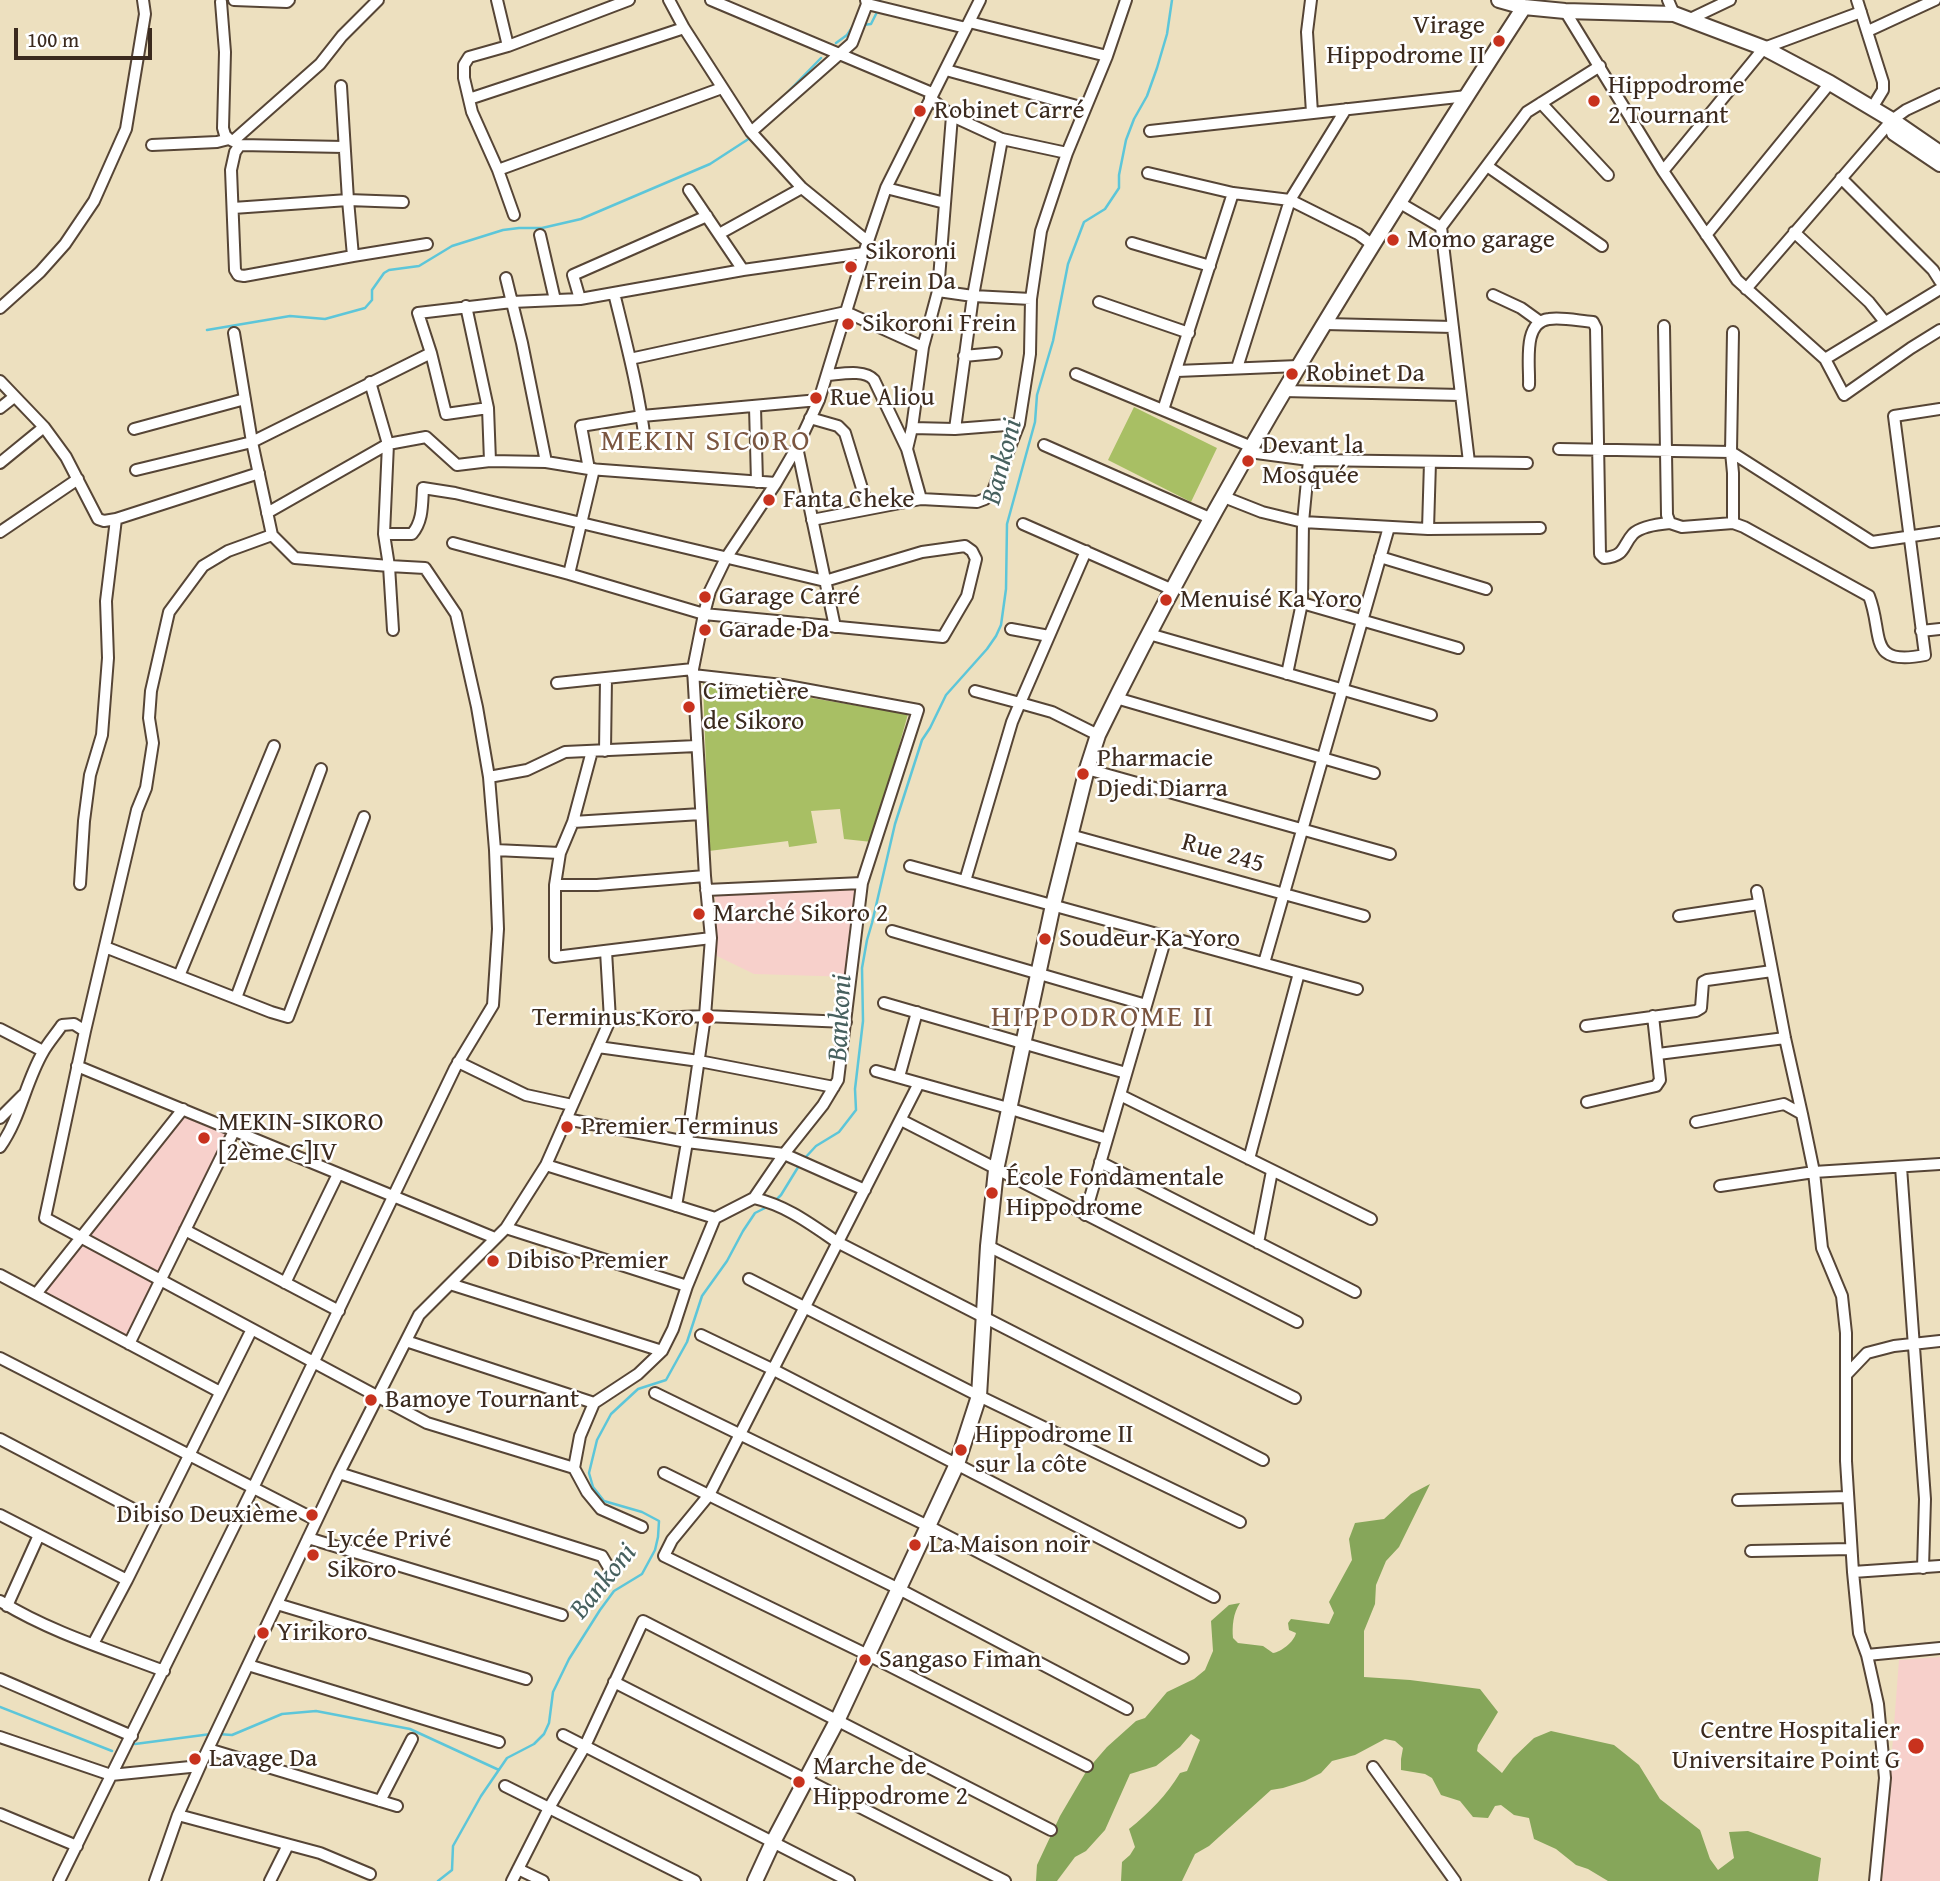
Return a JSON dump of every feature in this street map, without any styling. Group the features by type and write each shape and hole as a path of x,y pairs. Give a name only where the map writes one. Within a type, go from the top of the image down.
{"street":[{"path":"0,308 40,272 65,244 94,201 126,129 145,14 143,0"},
{"path":"234,0 289,0"},
{"path":"234,142 320,64 342,36 378,0"},
{"path":"497,0 508,46"},
{"path":"514,215 498,170 472,112 464,78 464,65 469,57 508,46 629,0"},
{"path":"669,0 684,29 751,132 803,188 866,247"},
{"path":"711,0 931,95 952,116 1002,139 1067,153"},
{"path":"676,1206 705,1016 710,939 693,672 704,614 710,591 726,558 776,483 819,400 886,188 980,0"},
{"path":"1311,0 1307,32 1312,113"},
{"path":"1499,0 1524,7 1565,11 1681,17 1764,48 1830,83 1875,109 1940,164"},
{"path":"1668,0 1681,17"},
{"path":"1681,17 1730,0"},
{"path":"1857,0 1883,82 1883,90 1875,109"},
{"path":"1868,31 1935,0"},
{"path":"222,1 225,52 223,128 225,135 234,142 231,170 235,270 238,275 427,244"},
{"path":"812,520 921,499 977,502 992,493 1019,424 1030,354 1031,299 1041,231 1067,153 1107,56 1124,1"},
{"path":"751,132 852,43 867,2 1107,56"},
{"path":"755,1881 837,1721 957,1464 979,1396 988,1246 996,1170 1053,905 1098,735 1173,590 1283,391 1524,7"},
{"path":"1565,11 1663,171 1737,280 1825,359 1844,395 1940,330"},
{"path":"1663,171 1764,48 1861,12"},
{"path":"469,99 684,29"},
{"path":"1469,462 1441,227 1527,112 1600,66"},
{"path":"946,70 1084,108"},
{"path":"1706,235 1830,83"},
{"path":"341,86 353,256"},
{"path":"498,170 722,88"},
{"path":"1746,289 1889,123 1906,110 1940,94"},
{"path":"1150,131 1466,96"},
{"path":"1541,103 1608,175"},
{"path":"1237,369 1290,200 1346,109"},
{"path":"907,449 923,347 938,291 952,116"},
{"path":"1889,123 1940,152"},
{"path":"955,429 973,296 1002,139"},
{"path":"152,145 234,142 344,147"},
{"path":"1487,166 1602,247"},
{"path":"1148,173 1233,193 1290,200 1358,234 1373,246"},
{"path":"1841,178 1933,270 1940,281"},
{"path":"719,234 803,188"},
{"path":"886,188 945,203"},
{"path":"689,190 743,270"},
{"path":"1163,410 1233,193"},
{"path":"233,208 348,200 403,202"},
{"path":"1399,203 1441,227"},
{"path":"580,299 573,275 707,216"},
{"path":"1794,232 1869,302 1885,322"},
{"path":"540,235 555,300"},
{"path":"1132,243 1210,266"},
{"path":"488,408 446,414 418,313 512,302 580,299 866,247"},
{"path":"506,278 546,463"},
{"path":"1825,359 1940,289"},
{"path":"938,291 1031,299"},
{"path":"614,293 642,416 645,441"},
{"path":"1493,295 1521,308 1539,321"},
{"path":"1099,302 1189,333"},
{"path":"466,306 488,408 490,461"},
{"path":"630,359 846,312 923,347"},
{"path":"1529,385 1530,340 1533,327 1539,321 1550,318 1593,322 1596,328 1600,554 1604,558 1624,550 1634,533 1651,526 1670,523 1682,527 1733,523 1869,596 1879,640 1887,654 1896,658 1926,654 1894,416 1940,409"},
{"path":"1325,324 1453,327"},
{"path":"1664,326 1665,451 1667,515 1670,523"},
{"path":"1733,332 1733,523"},
{"path":"59,1881 164,1671 458,1062 494,1005 498,929 489,777 477,707 456,614 425,568 295,558 272,535 252,442 234,333"},
{"path":"135,470 252,442 431,353"},
{"path":"964,356 996,353"},
{"path":"1177,371 1298,366"},
{"path":"1076,374 1250,450 1309,460 1527,463"},
{"path":"828,375 870,375 874,380 907,449 921,499"},
{"path":"0,381 44,428 66,457 98,519 116,519 259,472"},
{"path":"370,382 388,444 384,534 393,631"},
{"path":"1283,391 1461,395"},
{"path":"0,408 14,397"},
{"path":"135,429 245,399"},
{"path":"569,574 592,469 581,426 642,416 819,400"},
{"path":"755,407 757,482"},
{"path":"810,418 838,426 845,433 868,508"},
{"path":"912,428 955,429 1019,424"},
{"path":"0,463 44,428"},
{"path":"267,513 388,444 426,437 457,465 490,461 546,463 776,483"},
{"path":"1044,445 1212,519"},
{"path":"797,447 835,627"},
{"path":"1559,449 1731,452 1872,542 1940,533"},
{"path":"1287,674 1302,603 1303,522 1309,460"},
{"path":"1428,529 1430,462"},
{"path":"0,532 78,479"},
{"path":"384,534 412,534 421,516 423,488 825,581 922,552 965,547 972,551 976,559 967,596 943,637 704,614 453,543"},
{"path":"1224,497 1262,512 1303,522 1428,529 1540,528"},
{"path":"80,884 90,775 102,735 108,658 106,601 116,519"},
{"path":"1023,524 1173,590"},
{"path":"1264,963 1389,527"},
{"path":"272,535 228,551 203,566 169,612 151,691 149,718 153,743 146,788 137,810 104,947 45,1219 427,1423 574,1468"},
{"path":"965,881 1012,722 1086,551"},
{"path":"1380,557 1486,589"},
{"path":"1302,603 1458,648"},
{"path":"1011,628 1049,636"},
{"path":"1922,631 1940,629"},
{"path":"1149,635 1431,715"},
{"path":"557,683 693,672 918,710 862,883 838,1080 823,1105 784,1154 754,1198 715,1219 662,1351 638,1374 594,1403 580,1436 574,1468 587,1492 601,1509 642,1527"},
{"path":"605,751 606,678"},
{"path":"975,691 1052,712 1098,735"},
{"path":"1116,698 1374,773"},
{"path":"179,976 274,746"},
{"path":"489,777 527,770 565,752 697,746"},
{"path":"592,751 573,822 559,853 555,885 555,957 710,939"},
{"path":"236,998 321,769"},
{"path":"1087,769 1390,854"},
{"path":"573,822 701,814"},
{"path":"104,947 288,1017 364,817"},
{"name":"Rue 245","path":"1070,835 1364,916"},
{"path":"495,850 559,853"},
{"path":"910,866 1357,989"},
{"path":"555,885 597,886 705,876"},
{"path":"706,890 862,883"},
{"path":"1757,891 1814,1172 1822,1248 1842,1296 1846,1333 1848,1497 1853,1572 1859,1633 1878,1704 1885,1777 1875,1881"},
{"path":"1679,916 1759,904"},
{"path":"892,931 1146,1005"},
{"path":"1085,1215 1167,937"},
{"path":"155,1881 178,1815 200,1766 338,1473 419,1315 506,1228 546,1165 610,1020 606,951"},
{"path":"1586,1026 1696,1011 1701,1008 1703,982 1772,971"},
{"path":"1249,1159 1299,973"},
{"path":"884,1003 1126,1073"},
{"path":"899,1077 917,1012"},
{"path":"610,1020 705,1016 846,1021"},
{"path":"1587,1102 1656,1086 1660,1080 1653,1016"},
{"path":"0,1147 20,1112 24,1093 43,1051 62,1026 74,1024 85,1031"},
{"path":"0,1030 43,1051"},
{"path":"1658,1054 1785,1038"},
{"path":"598,1047 699,1061 834,1087"},
{"path":"458,1062 526,1095 572,1105"},
{"path":"77,1066 495,1238"},
{"path":"876,1071 1107,1139"},
{"path":"919,1083 709,1495 673,1539 664,1556 1087,1766"},
{"path":"0,1118 24,1093"},
{"path":"1120,1095 1371,1219"},
{"path":"1696,1122 1784,1104 1802,1114"},
{"path":"36,1294 183,1110"},
{"path":"566,1119 687,1142 784,1154 865,1190"},
{"path":"901,1120 1297,1322"},
{"path":"129,1344 234,1130"},
{"path":"1100,1162 1354,1292"},
{"path":"1720,1186 1814,1172 1940,1164"},
{"path":"546,1165 715,1219"},
{"path":"1901,1167 1925,1499 1923,1568"},
{"path":"1258,1243 1272,1171"},
{"path":"285,1283 338,1174"},
{"path":"754,1198 788,1210 837,1242 1263,1460"},
{"path":"506,1228 687,1286"},
{"path":"185,1230 339,1311"},
{"path":"988,1246 1295,1398"},
{"path":"0,1275 219,1392"},
{"path":"749,1279 979,1396 1240,1522"},
{"path":"450,1284 662,1351"},
{"path":"93,1644 252,1329"},
{"path":"701,1335 1214,1597"},
{"path":"406,1341 594,1403"},
{"path":"1846,1375 1867,1353 1894,1346 1940,1341"},
{"path":"0,1358 316,1520"},
{"path":"655,1393 928,1526 1183,1658"},
{"path":"0,1439 156,1521"},
{"path":"338,1473 602,1556 612,1573"},
{"path":"664,1473 899,1589 1127,1709"},
{"path":"1738,1500 1848,1497"},
{"path":"0,1515 127,1580"},
{"path":"39,1535 4,1604 26,1617 164,1671"},
{"path":"308,1538 562,1615"},
{"path":"1751,1551 1851,1549"},
{"path":"1853,1572 1940,1566"},
{"path":"277,1604 526,1679"},
{"path":"512,1881 549,1808 585,1746 643,1621 1051,1830"},
{"path":"1867,1655 1940,1648"},
{"path":"248,1664 499,1742"},
{"path":"0,1679 132,1736"},
{"path":"614,1682 1005,1881"},
{"path":"563,1735 849,1881"},
{"path":"0,1737 111,1775 200,1766"},
{"path":"380,1801 412,1739"},
{"path":"208,1749 397,1806"},
{"path":"1373,1767 1455,1881"},
{"path":"505,1786 695,1881"},
{"path":"0,1814 77,1846"},
{"path":"178,1815 320,1853 370,1874"},
{"path":"270,1881 288,1845"},
{"path":"518,1869 542,1881"}],"shaded area":[{"path":"856,889 853,977 754,974 717,956 715,894"},
{"path":"185,1116 230,1133 127,1338 41,1292"},
{"name":"Centre Hospitalier Universitaire Point G","path":"1940,1657 1940,1881 1882,1881 1899,1660"}],"green space":[{"path":"1134,407 1217,448 1191,502 1108,460"},
{"path":"703,683 780,688 805,697 908,714 872,842 844,839 840,809 811,811 817,843 789,847 788,841 709,851"},
{"path":"1430,1484 1399,1547 1386,1561 1376,1585 1375,1604 1364,1631 1364,1677 1480,1689 1498,1712 1477,1751 1502,1773 1534,1738 1551,1731 1614,1745 1639,1765 1660,1799 1700,1830 1710,1859 1718,1870 1734,1858 1729,1832 1748,1831 1821,1858 1818,1881 1608,1881 1576,1865 1556,1849 1534,1839 1529,1818 1514,1815 1501,1805 1495,1806 1488,1818 1473,1817 1460,1801 1441,1795 1432,1778 1425,1774 1401,1770 1403,1748 1395,1741 1385,1739 1355,1755 1332,1761 1321,1773 1305,1781 1271,1790 1209,1846 1195,1854 1182,1881 1121,1881 1122,1862 1135,1847 1129,1829 1157,1803 1180,1773 1187,1771 1200,1740 1191,1734 1180,1747 1156,1766 1130,1774 1105,1830 1086,1851 1075,1857 1057,1881 1036,1881 1037,1865 1060,1816 1087,1770 1107,1747 1136,1721 1145,1718 1167,1692 1194,1679 1205,1670 1213,1651 1211,1621 1229,1605 1240,1603 1233,1620 1233,1638 1238,1643 1263,1646 1273,1653 1280,1651 1293,1640 1296,1633 1289,1630 1288,1623 1291,1619 1329,1624 1334,1613 1329,1602 1352,1560 1349,1539 1355,1523 1384,1519 1411,1494"}],"waterway":[{"name":"Bankoni","path":"804,1159 816,1146 839,1132 856,1110 855,1089 863,1021 862,968 895,824 922,740 946,695 987,649 1001,625 1006,589 1007,524 1035,422 1037,395 1053,341 1068,264 1084,222 1105,209 1119,188 1126,140 1157,68 1167,34 1172,0"},
{"path":"863,25 871,24 877,12"},
{"path":"836,43 847,35 853,26"},
{"path":"784,96 821,58"},
{"path":"207,330 290,316 325,319 365,308 372,300 372,290 389,270 419,266 452,246 503,230 542,228 581,219 710,164 750,138"},
{"name":"Bankoni","path":"774,1202 800,1164"},
{"name":"Bankoni","path":"438,1881 452,1870 453,1846 481,1796 507,1758 534,1744 544,1734 549,1723 553,1692 569,1659 600,1610 614,1591 642,1574 655,1550 659,1521 642,1512 604,1501 593,1487 589,1473 597,1440 611,1414 638,1389 666,1380 687,1342 702,1296 727,1261 755,1213 769,1206"},
{"path":"0,1707 112,1751"},
{"path":"218,1734 232,1735 282,1714 316,1711 410,1729 499,1770"},
{"path":"135,1744 211,1734"}],"place":[{"name":"Virage Hippodrome II","path":"1499,41"},
{"name":"Hippodrome 2 Tournant","path":"1594,101"},
{"name":"Robinet Carré","path":"920,111"},
{"name":"Momo garage","path":"1393,240"},
{"name":"Sikoroni Frein Da","path":"851,267"},
{"name":"Sikoroni Frein","path":"848,324"},
{"name":"Robinet Da","path":"1292,374"},
{"name":"Rue Aliou","path":"816,398"},
{"name":"Devant la Mosquée","path":"1248,461"},
{"name":"Fanta Cheke","path":"769,500"},
{"name":"Garage Carré","path":"705,597"},
{"name":"Menuisé Ka Yoro","path":"1166,600"},
{"name":"Garade Da","path":"705,630"},
{"name":"Cimetière de Sikoro","path":"689,707"},
{"name":"Pharmacie Djedi Diarra","path":"1083,774"},
{"name":"Marché Sikoro 2","path":"699,914"},
{"name":"Soudeur Ka Yoro","path":"1045,939"},
{"name":"Terminus Koro","path":"708,1018"},
{"name":"Premier Terminus","path":"567,1127"},
{"name":"MEKIN-SIKORO [2ème C]IV","path":"204,1138"},
{"name":"École Fondamentale Hippodrome","path":"992,1193"},
{"name":"Dibiso Premier","path":"493,1261"},
{"name":"Bamoye Tournant","path":"371,1400"},
{"name":"Hippodrome II sur la côte","path":"961,1450"},
{"name":"Dibiso Deuxième","path":"312,1515"},
{"name":"La Maison noir","path":"915,1545"},
{"name":"Lycée Privé Sikoro","path":"313,1555"},
{"name":"Yirikoro","path":"263,1633"},
{"name":"Sangaso Fiman","path":"865,1660"},
{"name":"Centre Hospitalier Universitaire Point G","path":"1916,1746"},
{"name":"Lavage Da","path":"195,1759"},
{"name":"Marche de Hippodrome 2","path":"799,1782"}],"district":[{"name":"MEKIN SICORO","path":"706,442"},
{"name":"HIPPODROME II","path":"1103,1018"}]}
